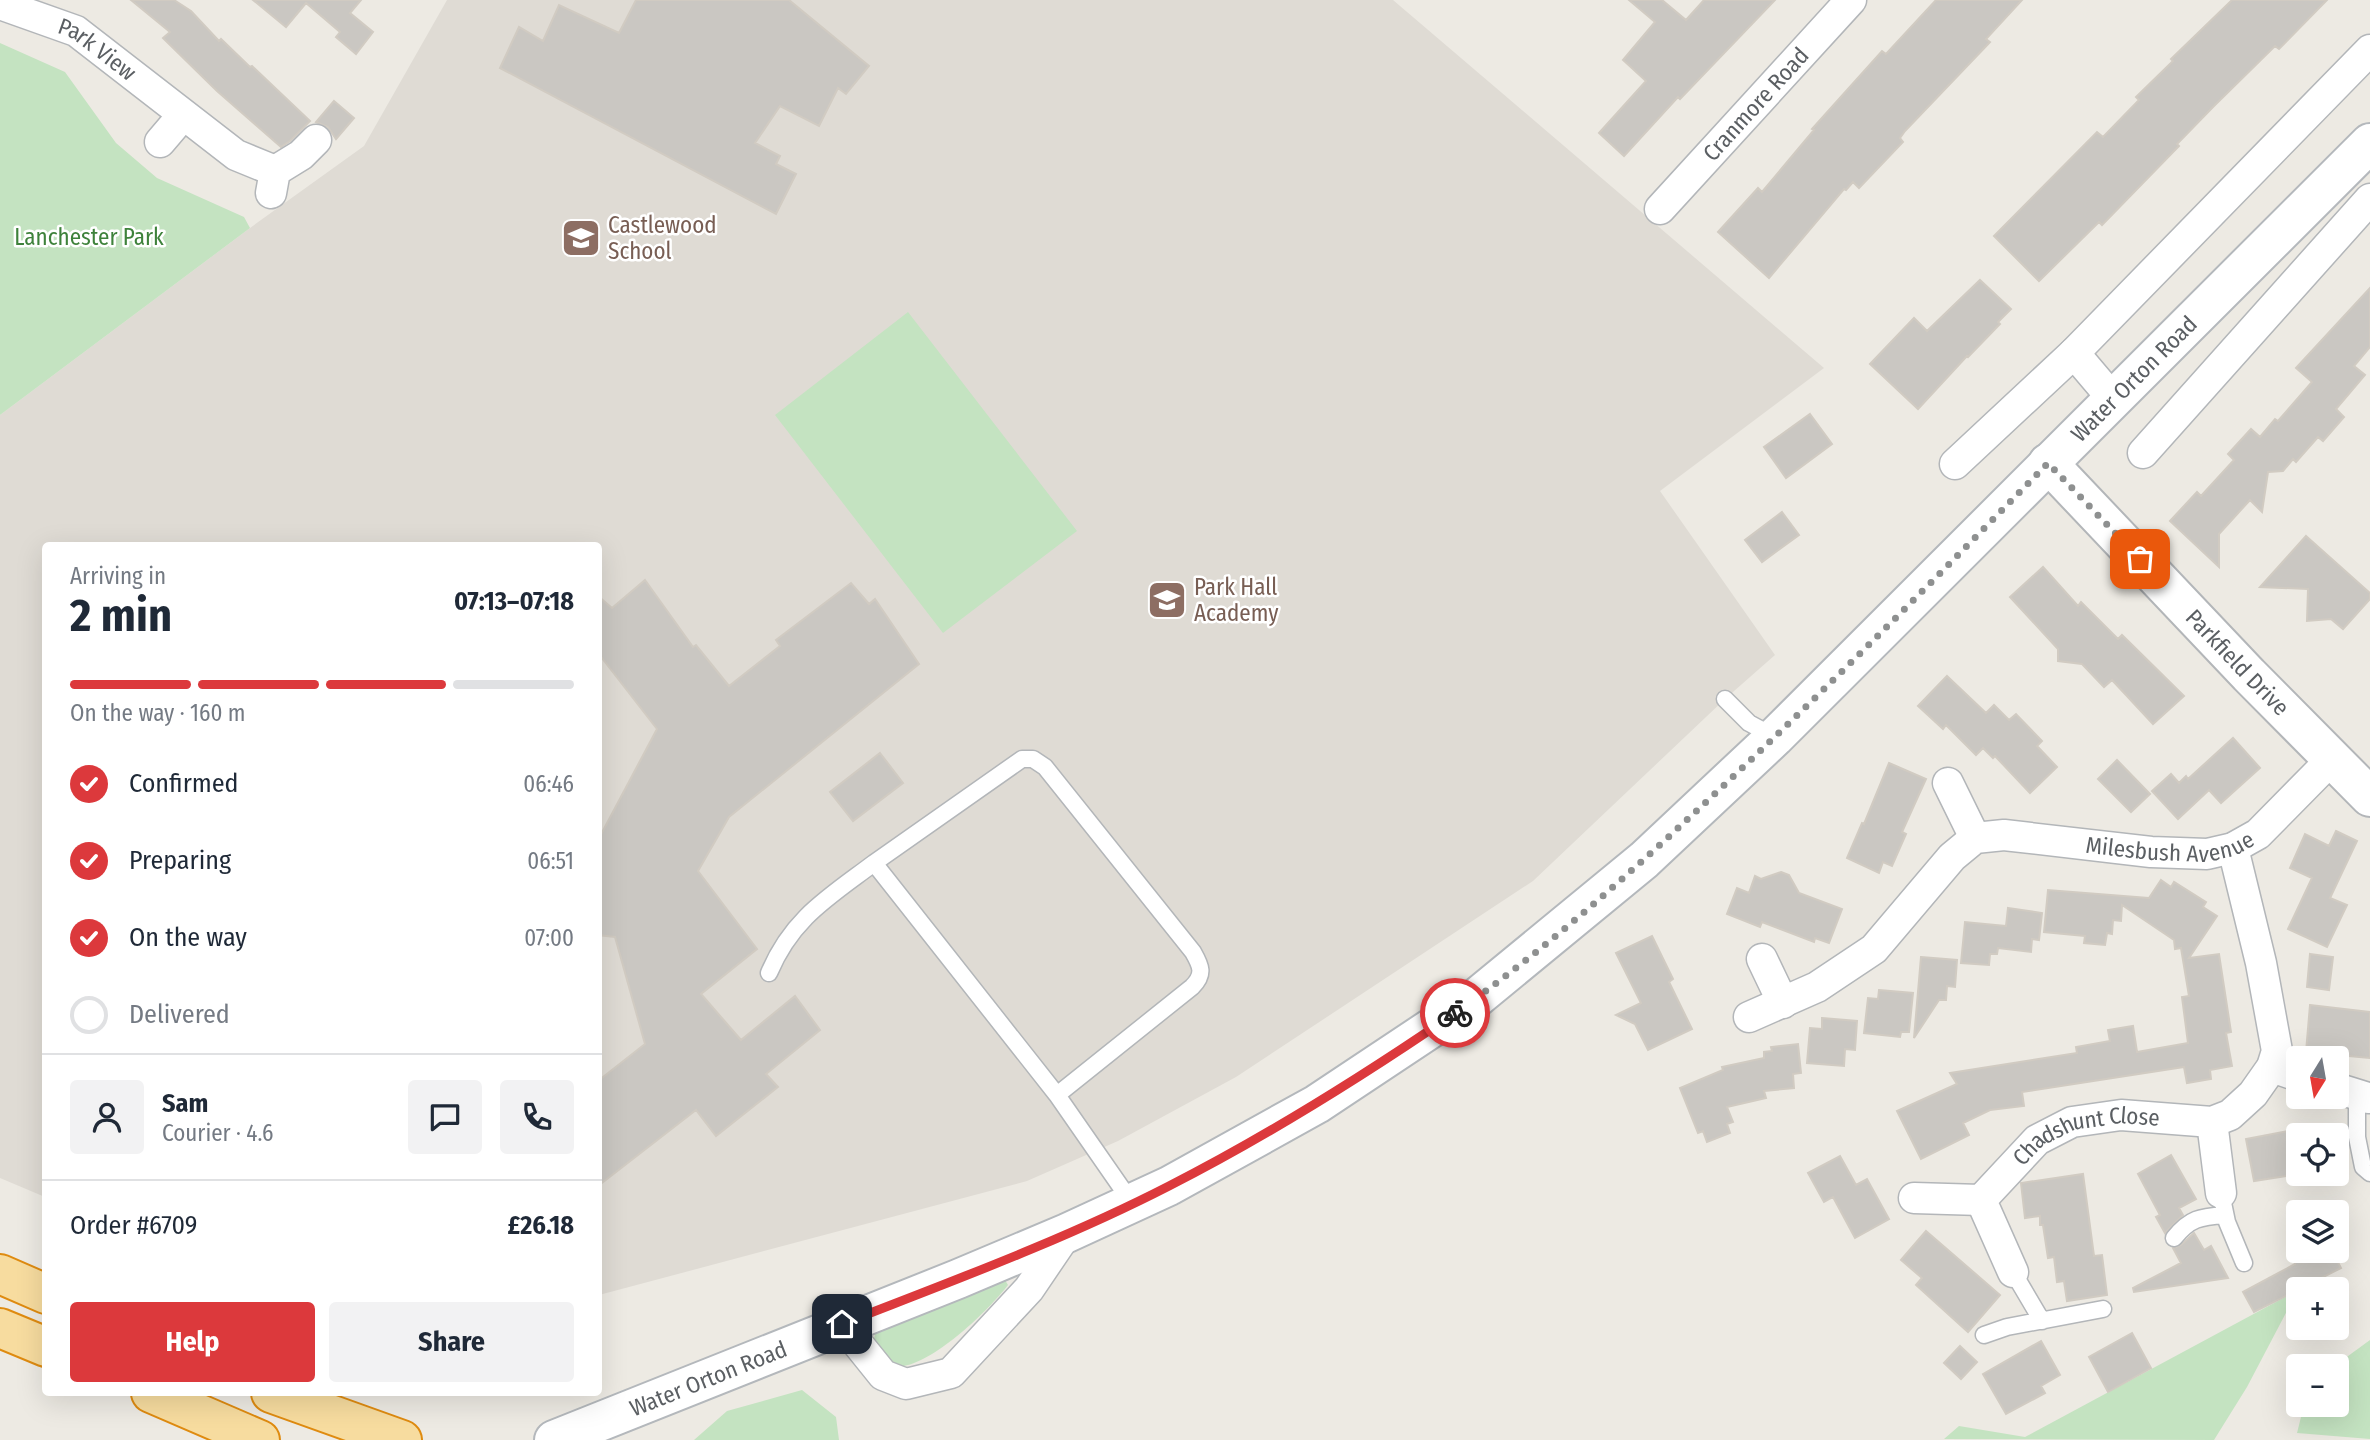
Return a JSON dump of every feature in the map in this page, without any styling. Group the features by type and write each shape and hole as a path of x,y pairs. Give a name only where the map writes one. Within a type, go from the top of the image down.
{"highway":[{"path":"0,1274 42,1292"},
{"path":"0,1328 42,1345"},
{"path":"158,1396 260,1440"},
{"path":"278,1396 402,1440"}],"main road":[{"name":"Water Orton Road","path":"554,1440 958,1279 1169,1186 1317,1104 1475,999 1644,860 1775,737 2370,143"},
{"name":"Parkfield Drive","path":"2048,463 2331,760 2370,797"}],"street":[{"name":"Cranmore Road","path":"1660,209 1851,0"},
{"name":"Park View","path":"0,4 76,31 273,182 316,140"},
{"path":"1955,464 2074,353 2370,50"},
{"path":"160,142 183,115"},
{"path":"2143,453 2369,200 2336,178"},
{"path":"2074,353 2113,399"},
{"name":"Milesbush Avenue","path":"1975,838 2004,835 2207,854 2233,848 2258,834 2331,760"},
{"path":"1749,1017 1817,987 1874,949 1952,857 1975,838 1948,783"},
{"path":"2223,1204 2212,1122 2230,1115 2253,1094 2285,1072 2277,1051 2261,962 2233,848"},
{"path":"1762,959 1783,1003"},
{"name":"Chadshunt Close","path":"1981,1200 2037,1140 2072,1122 2121,1115 2212,1122"},
{"path":"1914,1198 1981,1200 2013,1272"},
{"path":"842,1324 883,1375 906,1384 951,1373 1029,1289 1067,1233"}],"lane":[{"path":"1725,699 1749,723 1775,737"},
{"path":"769,973 785,940 810,911 1022,759 1033,759 1045,768 1193,951 1202,967 1200,979 1057,1095"},
{"path":"874,863 1057,1095 1132,1203"},
{"path":"2354,1094 2357,1137 2363,1167 2370,1172"},
{"path":"2174,1238 2185,1224 2205,1217 2223,1204 2244,1263"},
{"path":"2013,1272 2042,1321"},
{"path":"1984,1335 2007,1327 2103,1310"}],"shaded area":[{"name":"Park Hall Academy","path":"447,0 1393,0 1824,368 1660,491 1775,655 1533,881 1236,1077 1118,1141 1027,1181 602,1294 602,542 42,542 42,1196 0,1178 0,415 364,146"}],"green space":[{"name":"Lanchester Park","path":"0,43 65,72 116,143 157,178 244,217 250,228 0,415"},
{"path":"908,312 1077,531 943,633 775,415"},
{"path":"1005,1280 1008,1285 988,1308 946,1345 917,1362 902,1366 888,1364 873,1344 875,1334 885,1326"},
{"path":"2286,1296 2286,1313 2247,1387 2214,1440 1944,1439 1959,1426 2025,1437"},
{"path":"2370,1340 2370,1439 2297,1433 2301,1417 2349,1417 2349,1355"},
{"path":"802,1390 836,1417 839,1440 694,1440 727,1411"}],"building":[{"path":"131,0 174,0 191,11 219,41 221,39 252,66 310,121 281,147 217,91 163,38 170,32"},
{"path":"253,0 361,0 350,13 373,32 356,54 336,37 340,32 306,3 286,27"},
{"path":"636,0 789,0 869,66 846,94 838,88 819,126 780,106 755,143 780,156 776,164 796,174 776,214 500,68 519,27 543,41 559,5 619,33"},
{"path":"1629,0 1662,0 1686,20 1704,0 1775,0 1680,99 1678,97 1624,156 1599,133 1646,81 1623,60 1655,22"},
{"path":"1936,0 2022,0 1986,39 1990,42 1905,131 1900,138 1903,142 1859,188 1853,182 1844,189 1769,278 1718,232 1758,188 1762,192 1814,130 1812,129 1882,51 1886,54"},
{"path":"2232,0 2327,0 2279,49 2275,46 2214,106 2102,225 2099,222 2039,281 1994,236 2097,132 2103,137 2139,100 2136,97 2173,61 2171,59"},
{"path":"334,101 354,118 336,139 328,127 316,122"},
{"path":"1980,280 2011,309 1998,322 2000,324 1918,409 1870,364 1914,318 1927,331"},
{"path":"2370,288 2370,347 2354,366 2365,375 2336,409 2344,417 2323,441 2318,437 2296,462 2293,459 2283,471 2268,472 2262,512 2250,500 2219,534 2219,567 2170,521 2197,492 2201,496 2234,460 2228,454 2251,429 2260,437 2312,382 2296,368"},
{"path":"1810,414 1832,444 1786,478 1764,447"},
{"path":"1782,512 1799,535 1762,562 1745,540"},
{"path":"2306,536 2370,593 2370,599 2343,629 2331,619 2307,621 2308,589 2260,587"},
{"path":"2043,567 2078,606 2081,602 2118,639 2122,635 2184,696 2153,724 2112,680 2104,687 2082,664 2058,661 2058,649 2010,597"},
{"path":"645,580 693,647 696,645 729,686 780,646 776,640 851,583 869,604 875,599 919,664 729,817 698,871 757,949 701,994 741,1040 795,996 820,1030 766,1074 778,1087 716,1136 696,1110 602,1183 602,1078 645,1044 615,937 602,935 602,832 657,729 602,658 602,599 612,608"},
{"path":"1947,676 1986,713 1994,705 2009,720 2016,714 2042,741 2037,746 2057,767 2030,793 1995,756 1993,758 1983,748 1976,755 1946,725 1943,729 1918,706"},
{"path":"2233,738 2260,768 2221,803 2209,790 2178,819 2152,791 2171,774 2179,783 2186,776 2188,779"},
{"path":"880,753 903,783 853,821 830,792"},
{"path":"2117,760 2150,794 2131,812 2098,779"},
{"path":"1889,763 1926,779 1902,832 1906,834 1892,866 1883,862 1879,873 1847,858"},
{"path":"2336,831 2357,841 2330,898 2347,905 2327,947 2288,929 2312,878 2290,868 2305,834 2329,846"},
{"path":"1781,872 1789,875 1799,893 1842,909 1829,943 1815,938 1814,942 1762,922 1760,927 1727,914 1737,888 1749,893 1755,876 1761,879"},
{"path":"2161,880 2171,887 2174,882 2206,902 2203,907 2217,916 2189,958 2219,954 2231,1032 2226,1033 2232,1066 2210,1070 2211,1079 2187,1083 2184,1067 2022,1092 2024,1106 1990,1110 1963,1123 1969,1135 1921,1159 1897,1111 1957,1084 1950,1073 2077,1053 2076,1047 2110,1041 2108,1030 2133,1026 2137,1052 2188,1043 2182,997 2189,996 2181,948 2175,949 2174,940 2122,905 2121,921 2113,920 2112,934 2107,933 2105,945 2084,943 2085,936 2044,932 2048,890 2149,898"},
{"path":"2008,908 2042,913 2039,940 2032,939 2031,952 1998,948 1997,954 1990,954 1989,965 1961,963 1965,922 2006,926"},
{"path":"1652,936 1673,979 1669,982 1692,1029 1648,1050 1635,1024 1616,1015 1641,1003 1616,953"},
{"path":"2310,954 2333,957 2329,990 2307,987"},
{"path":"1921,957 1957,960 1955,987 1947,986 1946,1000 1939,1000 1914,1038"},
{"path":"1879,990 1913,993 1909,1032 1901,1032 1900,1037 1864,1033 1868,998 1878,999"},
{"path":"2310,1005 2370,1012 2370,1058 2349,1056 2349,1046 2307,1046"},
{"path":"1822,1018 1857,1021 1855,1050 1845,1049 1844,1066 1807,1063 1810,1028 1822,1029"},
{"path":"1798,1044 1801,1073 1793,1074 1794,1088 1764,1091 1766,1098 1727,1107 1733,1122 1727,1124 1730,1133 1707,1142 1703,1131 1698,1133 1680,1088 1723,1070 1722,1067 1764,1058 1764,1052 1772,1051 1771,1047"},
{"path":"2286,1131 2286,1176 2254,1181 2246,1139"},
{"path":"2171,1155 2196,1199 2179,1208 2183,1215 2165,1233 2156,1217 2160,1215 2138,1174"},
{"path":"1840,1156 1856,1185 1867,1179 1889,1219 1855,1238 1833,1197 1824,1202 1808,1173"},
{"path":"2083,1174 2094,1256 2102,1255 2107,1295 2067,1301 2064,1281 2057,1282 2054,1257 2048,1258 2040,1216 2025,1218 2021,1183"},
{"path":"1926,1231 2000,1295 1968,1332 1916,1285 1922,1278 1901,1260"},
{"path":"2194,1233 2204,1250 2211,1246 2228,1278 2134,1292 2133,1288 2181,1263 2173,1248 2181,1245"},
{"path":"2338,1263 2341,1268 2323,1277 2286,1277 2286,1296 2254,1312 2243,1292 2295,1264"},
{"path":"2132,1333 2151,1368 2108,1392 2089,1357"},
{"path":"2041,1341 2060,1375 2041,1386 2045,1393 2006,1414 1983,1374"},
{"path":"1960,1346 1977,1362 1961,1379 1944,1363"}],"way so far":[{"path":"1455,1013 1539,948 1644,860 1881,633 2048,463 2140,559"}],"place":[{"name":"Castlewood School","path":"581,238"},
{"name":"Park Hall Academy","path":"1167,600"}],"route":[{"path":"842,1324 1067,1233 1169,1186 1317,1104 1455,1013"}]}
